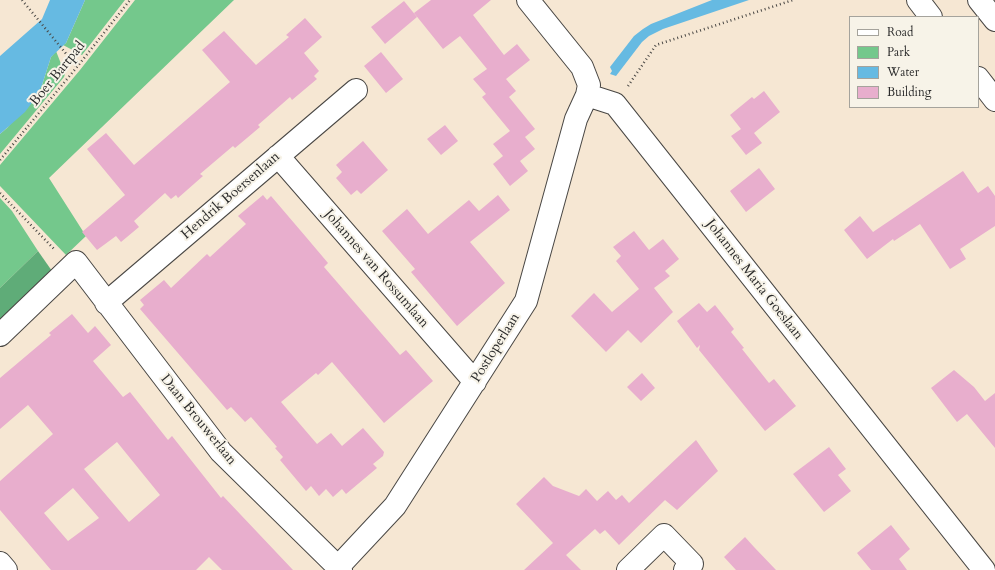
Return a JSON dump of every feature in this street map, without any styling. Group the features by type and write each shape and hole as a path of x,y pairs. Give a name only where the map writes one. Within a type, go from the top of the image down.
{"street":[{"path":"528,0 582,67 588,85 587,95 615,104"},
{"path":"918,0 930,16"},
{"path":"979,0 995,20"},
{"path":"979,79 995,100"},
{"name":"Hendrik Boersenlaan","path":"106,303 356,90"},
{"name":"Postloperlaan","path":"340,569 395,506 526,301 576,119 587,95"},
{"name":"Johannes Maria Goeslaan","path":"615,104 984,570"},
{"name":"Johannes van Rossumlaan","path":"278,156 475,382"},
{"name":"Daan Brouwerlaan","path":"71,267 76,262 221,452 340,569"},
{"path":"0,334 71,267"},
{"path":"628,570 664,535 692,564 685,570"},
{"path":"0,562 6,570"}],"path":[{"path":"22,0 77,67"},
{"name":"Boer Bartpad","path":"0,160 130,0"},
{"path":"615,104 656,45 793,0"},
{"path":"0,193 71,267"}],"green space":[{"path":"85,0 125,0 82,55 63,45 66,43"},
{"path":"135,0 234,0 49,178 86,236 66,255 0,186 0,165 80,70"},
{"path":"56,51 65,74 64,77 0,154 0,134 7,128 42,85 51,57"},
{"path":"0,198 12,211 38,251 0,288"},
{"path":"38,251 52,271 0,321 0,288"}],"water":[{"path":"50,0 85,0 66,43 51,57 42,85 34,100 25,112 0,134 0,56 42,19"},
{"path":"712,0 749,0 663,29 649,36 642,42 616,76 610,74 612,71 610,67 634,36 643,29 651,24"}],"building":[{"path":"431,0 491,0 473,15 504,55 517,44 530,60 506,79 516,91 509,97 535,129 525,137 535,149 520,161 528,171 510,186 493,164 503,156 493,144 510,131 482,97 486,94 473,79 487,69 460,36 443,49 414,13"},
{"path":"404,1 417,17 385,44 371,27"},
{"path":"305,18 322,37 304,53 319,71 314,76 317,79 292,100 290,97 258,125 260,127 235,148 233,146 200,174 203,176 178,198 176,195 171,199 165,193 134,221 139,227 121,242 116,236 97,250 82,232 125,195 87,149 106,133 134,165 230,82 202,50 224,31 256,65 289,37 286,35"},
{"path":"381,52 403,79 386,93 364,66"},
{"path":"764,91 780,112 754,133 762,143 746,155 731,136 741,129 730,115 752,97 754,99"},
{"path":"445,125 458,141 441,155 427,139"},
{"path":"363,141 388,170 361,194 357,190 351,195 336,178 342,172 336,165"},
{"path":"759,168 775,189 746,212 730,191"},
{"path":"963,171 978,193 988,186 995,196 995,226 960,249 966,259 950,269 920,224 894,241 893,239 867,259 844,230 860,216 873,232"},
{"path":"263,195 267,200 271,196 328,263 324,267 400,355 406,350 433,381 384,423 332,362 318,375 316,373 281,402 317,444 331,433 342,446 363,428 384,452 383,456 373,464 377,468 346,494 342,489 333,497 326,489 319,496 311,486 306,491 280,460 283,457 275,448 277,447 251,417 245,422 231,407 227,410 140,309 144,305 140,300 164,280 171,288 207,254 210,257 246,224 238,216"},
{"path":"498,195 510,210 470,242 505,283 457,326 411,272 415,269 382,231 407,209 428,234 469,200 479,211"},
{"path":"634,231 649,250 663,239 679,259 665,271 670,276 654,288 673,312 641,343 628,330 606,352 571,316 594,293 612,312 639,289 616,261 621,256 613,247"},
{"path":"699,303 707,312 715,305 734,329 731,332 744,348 742,349 769,383 774,379 796,406 765,431 699,350 700,345 697,348 677,321"},
{"path":"72,314 88,333 95,326 111,345 93,361 123,397 130,392 168,440 172,436 221,498 223,496 293,570 222,570 209,557 196,570 51,570 0,510 0,481 53,434 28,405 0,429 0,378 51,335 49,333","holes":["117,442 160,495 129,522 84,469","73,488 99,518 68,541 44,513"]},
{"path":"954,370 974,387 985,401 995,393 995,448 967,414 957,422 931,388"},
{"path":"642,373 655,388 641,401 627,387"},
{"path":"696,440 718,471 677,510 665,500 619,545 605,530 600,534 595,529 566,555 581,570 524,570 553,543 516,504 544,477 553,486 579,496 586,489 597,501 608,491 616,500 622,495 629,503"},
{"path":"829,447 846,469 838,475 851,491 824,512 793,474"},
{"path":"891,525 910,549 899,559 907,570 871,570 857,553"},
{"path":"745,537 776,570 736,570 724,557"}]}
